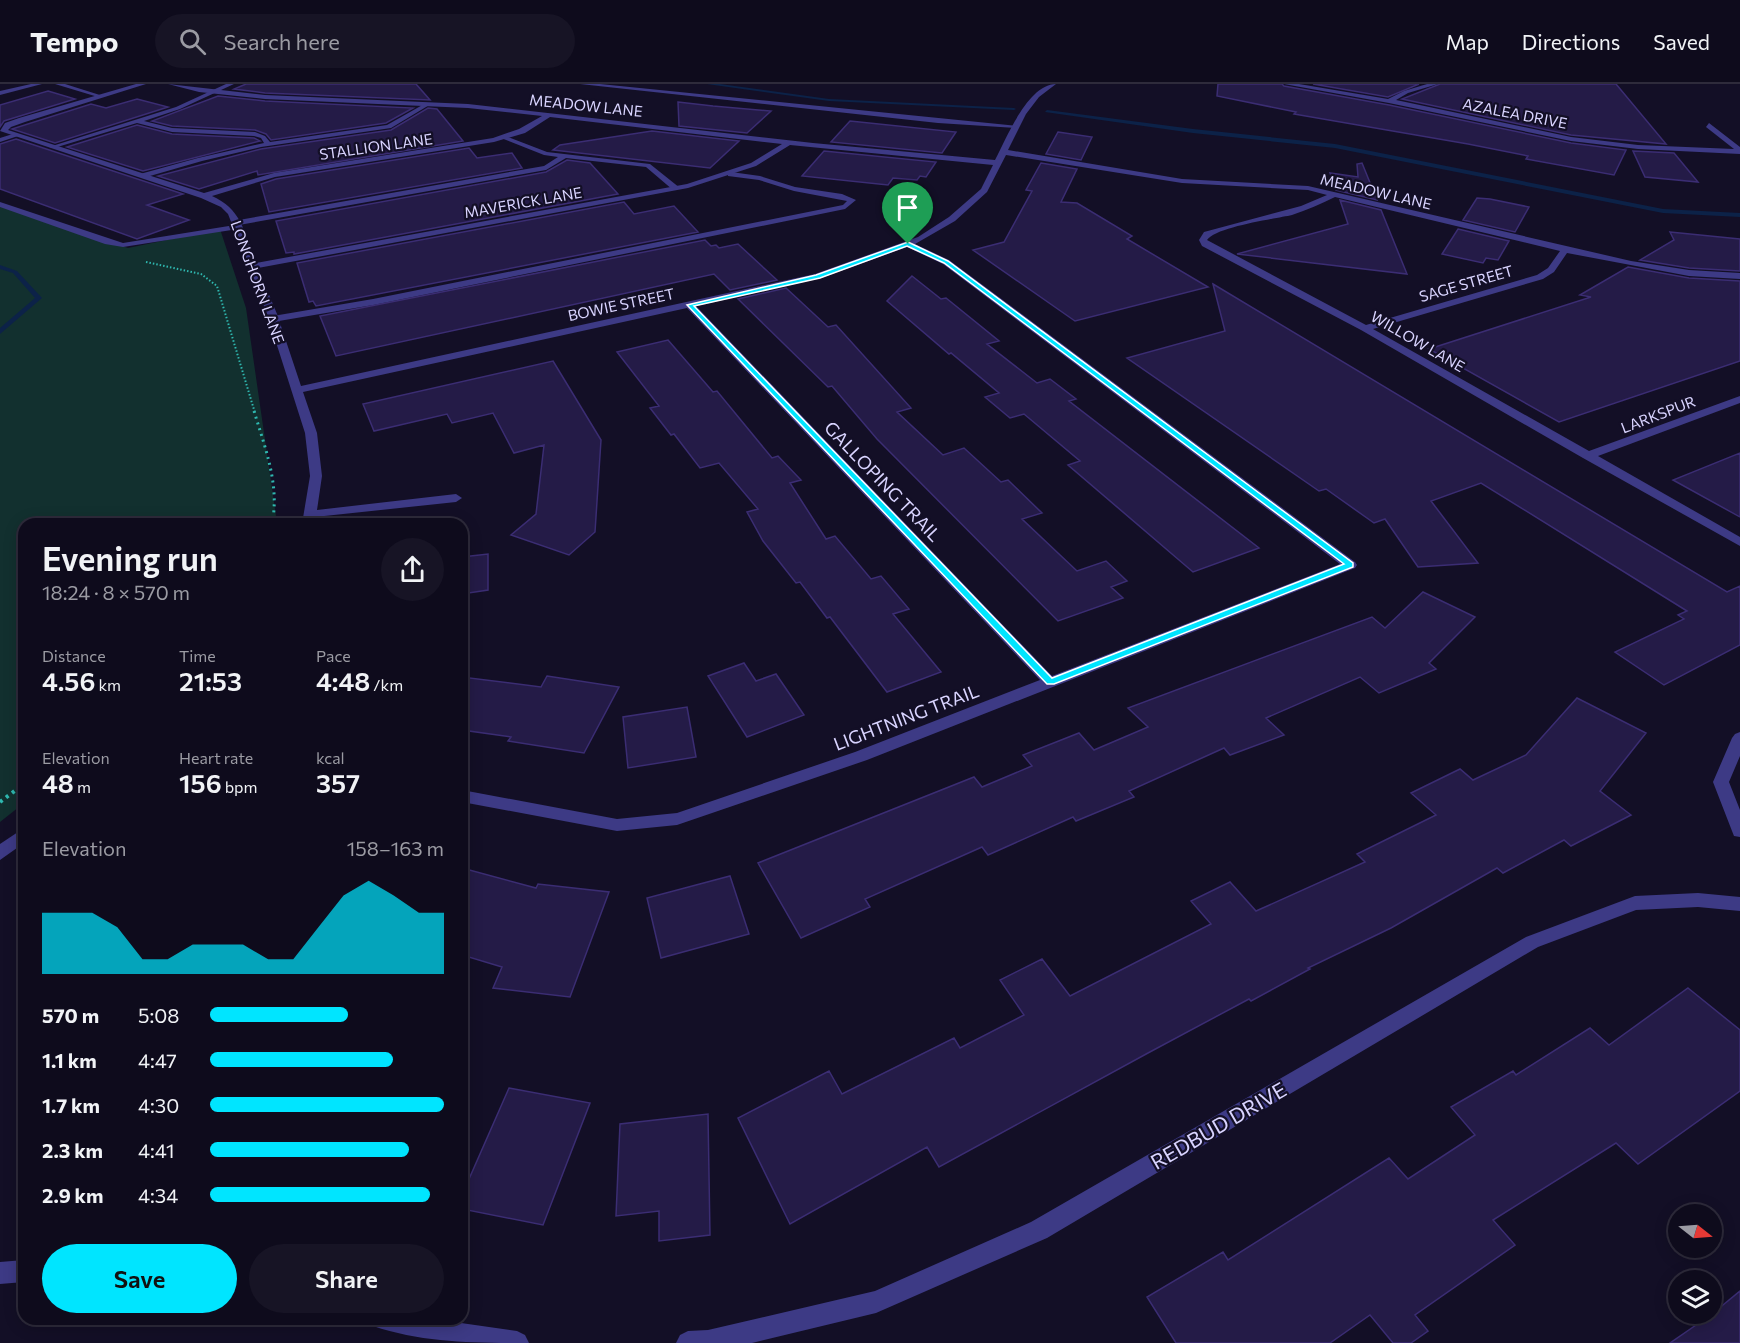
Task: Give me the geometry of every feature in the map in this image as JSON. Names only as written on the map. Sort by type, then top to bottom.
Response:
[{"type":"street","points":[[4,125],[143,84]]},
{"type":"street","name":"MEADOW LANE","points":[[171,84],[265,98],[428,104],[549,115],[998,163]]},
{"type":"street","name":"BOWIE STREET","points":[[297,390],[818,276],[921,239],[952,219],[984,190],[1023,113],[1037,96],[1053,84]]},
{"type":"street","name":"AZALEA DRIVE","points":[[1287,84],[1389,101],[1605,144],[1740,152]]},
{"type":"street","points":[[1389,101],[1406,92],[1435,84]]},
{"type":"street","name":"STALLION LANE","points":[[204,196],[274,175],[445,150],[503,137],[522,130],[549,115]]},
{"type":"street","name":"LONGHORN LANE","points":[[4,125],[4,131],[204,196],[224,205],[232,213],[273,319],[311,433],[316,454],[316,476],[310,518]]},
{"type":"street","points":[[1709,125],[1740,152]]},
{"type":"street","name":"MAVERICK LANE","points":[[253,266],[676,188],[731,174],[772,156],[789,142]]},
{"type":"street","name":"MEADOW LANE","points":[[1003,152],[1182,182],[1285,186],[1335,194],[1565,250],[1689,273],[1740,276]]},
{"type":"street","name":"WILLOW LANE","points":[[1335,194],[1316,205],[1296,212],[1220,229],[1207,234],[1203,240],[1205,244],[1365,328],[1740,542]]},
{"type":"street","name":"LIGHTNING TRAIL","points":[[468,797],[617,825],[677,819],[861,756],[1350,565],[946,262],[908,244]]},
{"type":"street","name":"SAGE STREET","points":[[1365,328],[1540,277],[1551,270],[1565,250]]},
{"type":"street","name":"GALLOPING TRAIL","points":[[690,305],[1050,682]]},
{"type":"street","name":"LARKSPUR","points":[[1587,456],[1740,399]]},
{"type":"street","points":[[317,518],[456,498]]},
{"type":"street","points":[[1740,738],[1721,782],[1740,831]]},
{"type":"street","points":[[0,854],[18,839]]},
{"type":"street","name":"REDBUD DRIVE","points":[[688,1343],[708,1342],[876,1302],[1039,1230],[1532,942],[1635,903],[1698,900],[1740,904]]},
{"type":"street","points":[[0,1273],[18,1272]]},
{"type":"street","points":[[405,1325],[418,1329],[517,1343]]},
{"type":"lane","points":[[0,93],[39,84]]},
{"type":"lane","points":[[58,84],[100,96]]},
{"type":"lane","points":[[52,147],[178,108],[231,84]]},
{"type":"lane","points":[[583,84],[938,121],[1016,126]]},
{"type":"lane","points":[[143,176],[222,153],[268,144],[389,127],[428,104]]},
{"type":"lane","points":[[138,120],[172,130],[255,134],[263,137],[268,144]]},
{"type":"lane","points":[[0,140],[16,135]]},
{"type":"lane","points":[[503,137],[546,154],[648,165],[676,188]]},
{"type":"lane","points":[[0,204],[108,242],[123,245],[546,168],[565,156]]},
{"type":"lane","points":[[273,319],[385,299],[844,207],[852,200],[842,196],[794,189],[760,178],[731,174]]},
{"type":"path","points":[[136,260],[201,274],[217,286],[273,474],[275,508],[273,518]]},
{"type":"path","points":[[0,802],[18,788]]},
{"type":"green space","points":[[0,205],[128,248],[220,229],[246,308],[276,518],[18,518],[18,808],[0,822]]},
{"type":"building","points":[[246,84],[416,84],[430,100],[265,93],[234,89]]},
{"type":"building","points":[[1218,84],[1282,84],[1571,143],[1626,150],[1614,175],[1526,159],[1528,156],[1468,144],[1294,114],[1296,112],[1217,96]]},
{"type":"building","points":[[1313,84],[1419,84],[1388,97]]},
{"type":"building","points":[[1440,84],[1616,84],[1666,144],[1571,135],[1402,99]]},
{"type":"building","points":[[48,91],[75,99],[4,121],[0,127],[0,105]]},
{"type":"building","points":[[218,96],[265,101],[413,108],[386,123],[271,140],[266,134],[255,130],[172,126],[152,121]]},
{"type":"building","points":[[137,99],[168,107],[55,143],[12,129],[91,104],[106,108]]},
{"type":"building","points":[[678,102],[771,111],[747,133],[679,126]]},
{"type":"building","points":[[428,108],[437,109],[463,141],[258,175],[257,171],[199,189],[158,176],[261,149],[391,130]]},
{"type":"building","points":[[850,121],[956,132],[942,153],[831,142]]},
{"type":"building","points":[[137,125],[172,134],[254,138],[260,141],[143,171],[67,147]]},
{"type":"building","points":[[652,131],[739,141],[710,168],[553,150],[560,145]]},
{"type":"building","points":[[1058,132],[1092,137],[1081,160],[1046,154]]},
{"type":"building","points":[[16,139],[183,194],[147,205],[189,220],[137,239],[0,189],[0,144]]},
{"type":"building","points":[[469,148],[477,158],[512,153],[522,168],[269,212],[261,184],[276,179]]},
{"type":"building","points":[[824,151],[936,162],[926,177],[920,176],[917,180],[893,178],[888,185],[802,176]]},
{"type":"building","points":[[1633,151],[1674,153],[1698,182],[1645,177]]},
{"type":"building","points":[[567,160],[590,163],[618,194],[294,254],[294,252],[286,253],[276,221],[546,172]]},
{"type":"building","points":[[1041,163],[1077,169],[1061,202],[1077,203],[1132,236],[1127,239],[1208,287],[1075,321],[973,250],[1004,242],[1032,191],[1026,190]]},
{"type":"building","points":[[1362,163],[1377,200],[1336,190],[1330,173],[1358,177],[1357,164]]},
{"type":"building","points":[[1477,198],[1529,207],[1515,232],[1463,220]]},
{"type":"building","points":[[1340,200],[1381,210],[1407,274],[1237,254],[1348,224]]},
{"type":"building","points":[[624,202],[634,214],[674,206],[698,232],[316,306],[313,301],[309,302],[297,263]]},
{"type":"building","points":[[1458,229],[1509,241],[1498,260],[1486,258],[1483,263],[1442,254]]},
{"type":"building","points":[[1670,232],[1740,239],[1740,271],[1689,268],[1640,260],[1674,240]]},
{"type":"building","points":[[705,240],[711,246],[716,245],[719,248],[738,244],[777,280],[730,290],[714,274],[336,356],[320,316]]},
{"type":"building","points":[[1628,267],[1689,278],[1740,281],[1740,361],[1559,422],[1429,349],[1591,297],[1580,295]]},
{"type":"building","points":[[912,276],[941,299],[946,298],[999,341],[987,344],[1037,383],[1050,379],[1076,399],[1069,401],[1259,548],[1193,572],[1068,465],[1080,461],[1024,414],[1010,418],[985,397],[999,393],[887,301]]},
{"type":"building","points":[[1213,284],[1727,592],[1740,586],[1740,645],[1664,685],[1615,652],[1684,619],[1678,615],[1687,611],[1481,483],[1431,501],[1478,563],[1418,567],[1385,519],[1374,523],[1326,489],[1319,491],[1127,358],[1225,331]]},
{"type":"building","points":[[786,288],[828,327],[836,325],[911,408],[897,412],[943,455],[964,448],[1001,482],[1008,480],[1042,513],[1022,519],[1077,571],[1106,561],[1127,581],[1111,587],[1123,598],[1058,621],[877,439],[832,386],[828,387],[738,299]]},
{"type":"building","points":[[668,340],[713,392],[717,391],[772,458],[778,456],[801,480],[790,483],[826,539],[835,536],[871,579],[881,576],[909,609],[893,614],[941,672],[887,692],[830,617],[827,618],[800,582],[796,583],[763,541],[747,512],[758,509],[719,463],[700,468],[674,434],[671,435],[650,408],[659,406],[617,352]]},
{"type":"building","points":[[553,361],[601,440],[595,532],[569,555],[511,535],[536,514],[544,445],[514,453],[493,413],[452,423],[447,414],[374,431],[363,404]]},
{"type":"building","points":[[1740,453],[1740,517],[1673,480]]},
{"type":"building","points":[[488,554],[488,590],[468,593],[468,556]]},
{"type":"building","points":[[1423,592],[1475,617],[1429,663],[1436,669],[1379,693],[1360,677],[1266,718],[1284,735],[1230,755],[1224,748],[1129,791],[1134,797],[1076,821],[1073,817],[988,855],[982,847],[865,899],[870,907],[801,938],[758,863],[974,777],[982,787],[1032,766],[1023,755],[1079,733],[1094,750],[1148,727],[1128,708],[1372,617],[1385,628]]},
{"type":"building","points":[[744,663],[756,681],[776,674],[804,715],[747,737],[708,676]]},
{"type":"building","points":[[547,676],[619,687],[584,753],[508,741],[511,737],[468,731],[468,678],[541,687]]},
{"type":"building","points":[[1577,698],[1646,733],[1600,791],[1631,815],[1571,846],[1564,840],[1503,873],[1497,868],[1391,928],[1308,968],[1310,969],[1251,1001],[1249,999],[939,1167],[927,1147],[790,1224],[738,1118],[829,1071],[842,1094],[954,1038],[960,1048],[1024,1015],[1000,980],[1042,959],[1070,996],[1211,924],[1191,901],[1230,882],[1256,911],[1365,862],[1357,854],[1436,815],[1411,793],[1460,769],[1473,780],[1526,755]]},
{"type":"building","points":[[687,707],[696,757],[628,768],[623,717]]},
{"type":"building","points":[[468,870],[536,888],[538,884],[609,892],[570,997],[493,988],[502,967],[468,957]]},
{"type":"building","points":[[730,876],[749,934],[661,958],[647,898]]},
{"type":"building","points":[[1688,988],[1740,1030],[1740,1091],[1638,1164],[1616,1143],[1493,1220],[1515,1245],[1415,1315],[1428,1331],[1411,1343],[1393,1343],[1370,1315],[1330,1343],[1176,1343],[1147,1297],[1223,1252],[1228,1260],[1389,1158],[1408,1179],[1475,1135],[1451,1107],[1513,1071],[1516,1075],[1590,1028],[1609,1045]]},
{"type":"building","points":[[509,1088],[590,1103],[543,1225],[468,1210],[468,1181]]},
{"type":"building","points":[[708,1114],[710,1235],[659,1241],[659,1211],[616,1216],[620,1124]]},
{"type":"building","points":[[1740,1291],[1740,1343],[1670,1343],[1698,1324],[1722,1324],[1722,1306]]},
{"type":"waterway","points":[[709,84],[829,100],[1014,109]]},
{"type":"waterway","points":[[1047,111],[1193,131],[1335,146],[1663,211],[1740,215]]},
{"type":"waterway","points":[[0,267],[15,272],[39,298],[0,332]]},
{"type":"route","points":[[908,244],[946,262],[1350,565],[1050,682],[690,305],[818,276],[908,244]]}]
